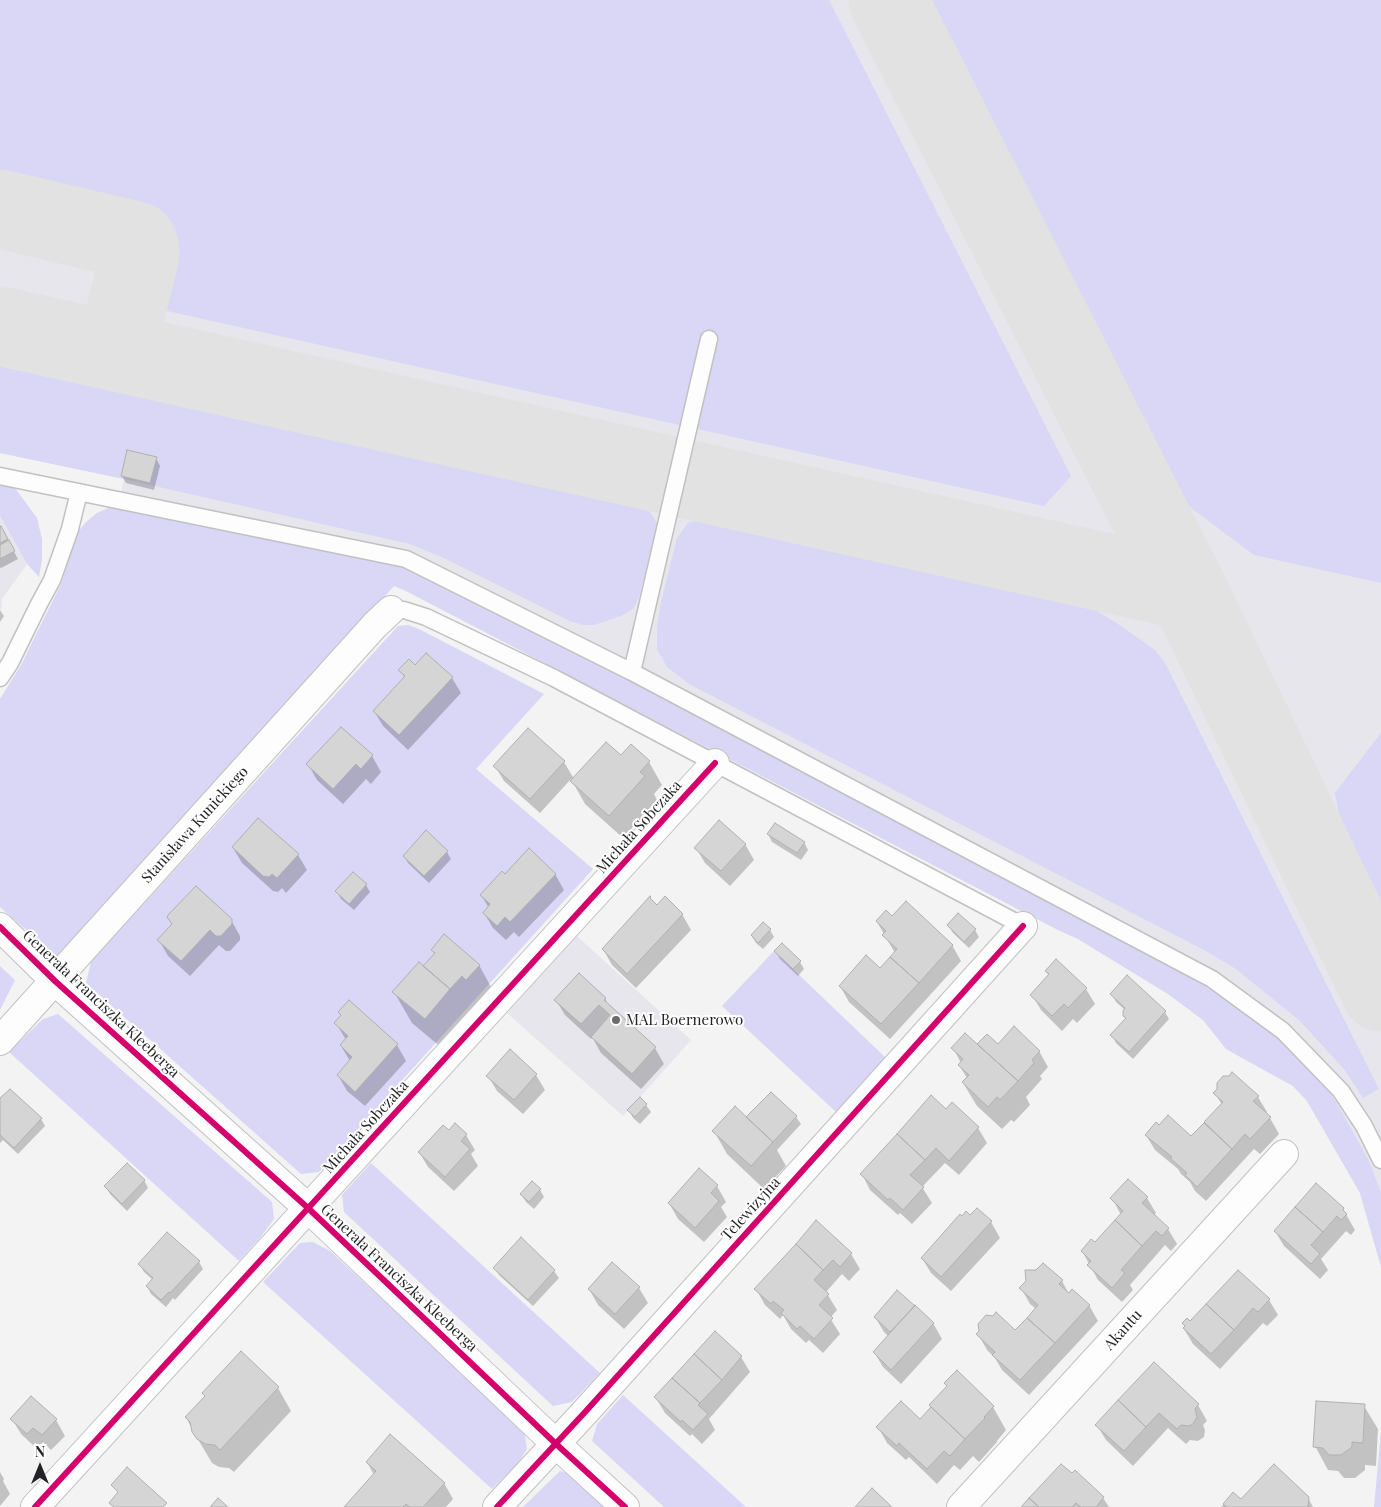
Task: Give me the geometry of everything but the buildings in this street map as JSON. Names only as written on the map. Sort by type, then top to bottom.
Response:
[{"type":"street","name":"Stanisława Kunickiego","points":[[0,1042],[375,625],[391,610]]},
{"type":"street","name":"Michała Sobczaka","points":[[35,1507],[715,763]]},
{"type":"street","name":"Telewizyjna","points":[[497,1507],[1023,926]]},
{"type":"street","name":"Generała Franciszka Kleeberga","points":[[0,927],[55,981],[308,1208],[625,1507]]},
{"type":"street","name":"Akantu","points":[[961,1507],[1284,1154]]},
{"type":"lane","points":[[632,672],[709,339]]},
{"type":"lane","points":[[0,476],[406,560],[632,672],[1212,979],[1284,1031],[1341,1091],[1364,1126],[1377,1141],[1381,1160]]},
{"type":"lane","points":[[0,678],[10,663],[52,580],[70,529],[78,492]]},
{"type":"lane","points":[[391,610],[404,610],[426,617],[554,678],[1023,926]]},
{"type":"shaded area","points":[[0,0],[1381,0],[1381,1267],[1360,1193],[1307,1101],[1293,1086],[1226,1049],[1203,1020],[1168,994],[1078,939],[404,590],[394,586],[111,528],[124,479],[0,453]]},
{"type":"shaded area","points":[[0,0],[829,0],[1071,476],[1044,506],[163,310],[153,291],[165,234],[0,192]]},
{"type":"shaded area","points":[[928,0],[1381,0],[1381,583],[1254,555],[1178,498]]},
{"type":"shaded area","points":[[0,365],[648,509],[657,523],[639,597],[633,609],[621,616],[594,625],[583,625],[570,621],[446,559],[410,544],[0,453]]},
{"type":"shaded area","points":[[0,483],[15,488],[37,518],[42,539],[42,560],[39,577],[27,564],[0,516]]},
{"type":"shaded area","points":[[117,504],[395,562],[435,577],[1210,984],[1259,1019],[1306,1063],[1335,1100],[1369,1161],[1381,1193],[1381,1267],[1360,1193],[1307,1101],[1293,1086],[1226,1049],[1203,1020],[1168,994],[1078,939],[394,586],[57,957],[0,907],[0,699],[21,665],[61,584],[77,533],[97,513]]},
{"type":"shaded area","points":[[0,516],[27,564],[2,599],[0,610]]},
{"type":"shaded area","points":[[703,519],[1090,607],[1155,650],[1166,665],[1379,1089],[1363,1098],[1344,1069],[1300,1021],[1236,969],[1206,951],[691,685],[667,667],[657,649],[660,607],[677,538],[688,523]]},
{"type":"shaded area","points":[[408,625],[544,694],[476,769],[593,869],[319,1172],[301,1174],[86,983],[91,962],[398,626]]},
{"type":"shaded area","points":[[1381,733],[1381,904],[1341,826],[1335,793]]},
{"type":"shaded area","points":[[577,936],[691,1040],[623,1116],[507,1013]]},
{"type":"shaded area","points":[[774,951],[886,1058],[836,1112],[722,1006]]},
{"type":"shaded area","points":[[0,966],[15,980],[0,1010]]},
{"type":"shaded area","points":[[58,1014],[272,1202],[274,1219],[239,1261],[9,1052],[43,1019]]},
{"type":"shaded area","points":[[371,1163],[600,1373],[572,1402],[553,1406],[344,1212],[342,1195]]},
{"type":"shaded area","points":[[313,1242],[330,1251],[524,1430],[527,1449],[518,1463],[492,1489],[263,1282],[300,1243]]},
{"type":"shaded area","points":[[623,1395],[746,1507],[664,1507],[592,1441],[597,1424]]},
{"type":"shaded area","points":[[1381,1431],[1381,1507],[1374,1507]]},
{"type":"shaded area","points":[[560,1471],[574,1475],[609,1507],[523,1507]]},
{"type":"taxiway","points":[[888,0],[1188,591],[1381,992]]},
{"type":"taxiway","points":[[0,209],[136,241],[139,245],[140,254],[116,352]]},
{"type":"taxiway","points":[[0,326],[1188,591]]},
{"type":"cycle path","points":[[35,1507],[715,763]]},
{"type":"cycle path","points":[[497,1507],[586,1411],[1023,926]]},
{"type":"cycle path","points":[[0,927],[55,981],[308,1208],[625,1507]]},
{"type":"place","name":"MAL Boernerowo","points":[[616,1020]]}]
